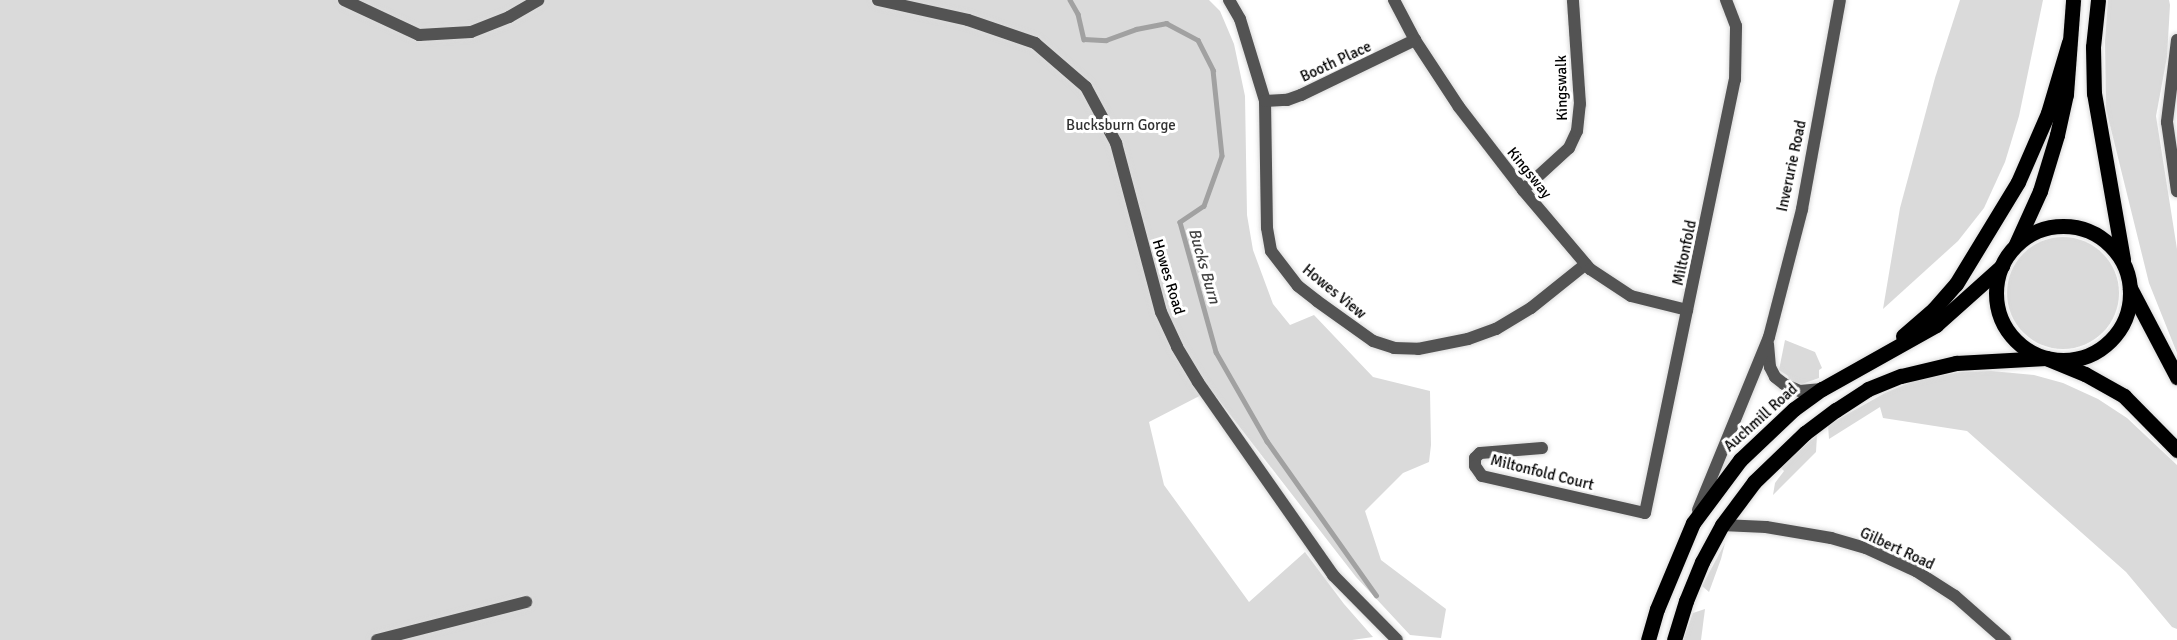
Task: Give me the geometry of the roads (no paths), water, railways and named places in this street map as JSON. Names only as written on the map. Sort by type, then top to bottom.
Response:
[{"type":"main road","points":[[2073,0],[2066,94],[2057,135],[2040,191],[2015,247],[2002,266],[1998,277],[1997,300],[2003,322],[2025,348],[2085,374],[2124,396],[2177,450]]},
{"type":"main road","points":[[2097,0],[2093,47],[2094,93],[2098,130],[2124,265],[2130,288],[2177,377]]},
{"type":"main road","points":[[1854,371],[1918,324],[1956,284],[1968,267],[2031,157],[2048,113],[2069,42]]},
{"type":"main road","points":[[2015,247],[2042,230],[2074,227],[2103,240],[2124,265]]},
{"type":"main road","name":"Auchmill Road","points":[[1648,640],[1656,609],[1693,523],[1747,452],[1794,409],[1822,389],[1935,325],[2002,266]]},
{"type":"main road","points":[[1674,640],[1693,582],[1722,525],[1754,482],[1786,450],[1828,416],[1868,389],[1918,370],[1956,363],[2082,358],[2099,350],[2113,338],[2123,323],[2129,306],[2130,288]]},
{"type":"street","points":[[344,0],[419,35],[471,32],[509,17],[539,0]]},
{"type":"street","name":"Howes Road","points":[[878,0],[968,20],[1035,43],[1086,87],[1116,143],[1161,312],[1177,347],[1198,382],[1333,575],[1397,640]]},
{"type":"street","name":"Howes View","points":[[1228,0],[1240,19],[1265,101],[1267,228],[1271,251],[1298,286],[1373,341],[1395,348],[1418,349],[1482,335],[1531,308],[1586,264]]},
{"type":"street","name":"Kingsway","points":[[1394,0],[1415,40],[1459,107],[1523,190],[1586,264],[1607,282],[1632,296],[1688,310]]},
{"type":"street","name":"Kingswalk","points":[[1523,190],[1569,148],[1577,131],[1580,104],[1573,0]]},
{"type":"street","name":"Miltonfold","points":[[1645,513],[1735,80],[1736,26],[1726,0]]},
{"type":"street","name":"Inverurie Road","points":[[1693,523],[1768,337],[1802,209],[1840,0]]},
{"type":"street","name":"Booth Place","points":[[1265,101],[1287,100],[1301,95],[1415,40]]},
{"type":"street","points":[[2177,40],[2167,122],[2177,191]]},
{"type":"street","name":"Inverurie Road","points":[[1768,337],[1768,355],[1776,377],[1784,384],[1800,391],[1822,389]]},
{"type":"street","name":"Miltonfold Court","points":[[1542,448],[1480,453],[1475,458],[1475,466],[1482,476],[1645,513]]},
{"type":"street","name":"Gilbert Road","points":[[1722,525],[1784,530],[1831,538],[1866,548],[1916,570],[1955,596],[2005,640]]},
{"type":"street","points":[[377,640],[526,602]]},
{"type":"waterway","name":"Bucks Burn","points":[[1070,0],[1078,14],[1084,39],[1106,40],[1136,29],[1166,23],[1198,40],[1213,70],[1222,156],[1204,206],[1180,222],[1216,352],[1267,441],[1376,595]]},
{"type":"park label","name":"Bucksburn Gorge","points":[[1121,126]]}]
